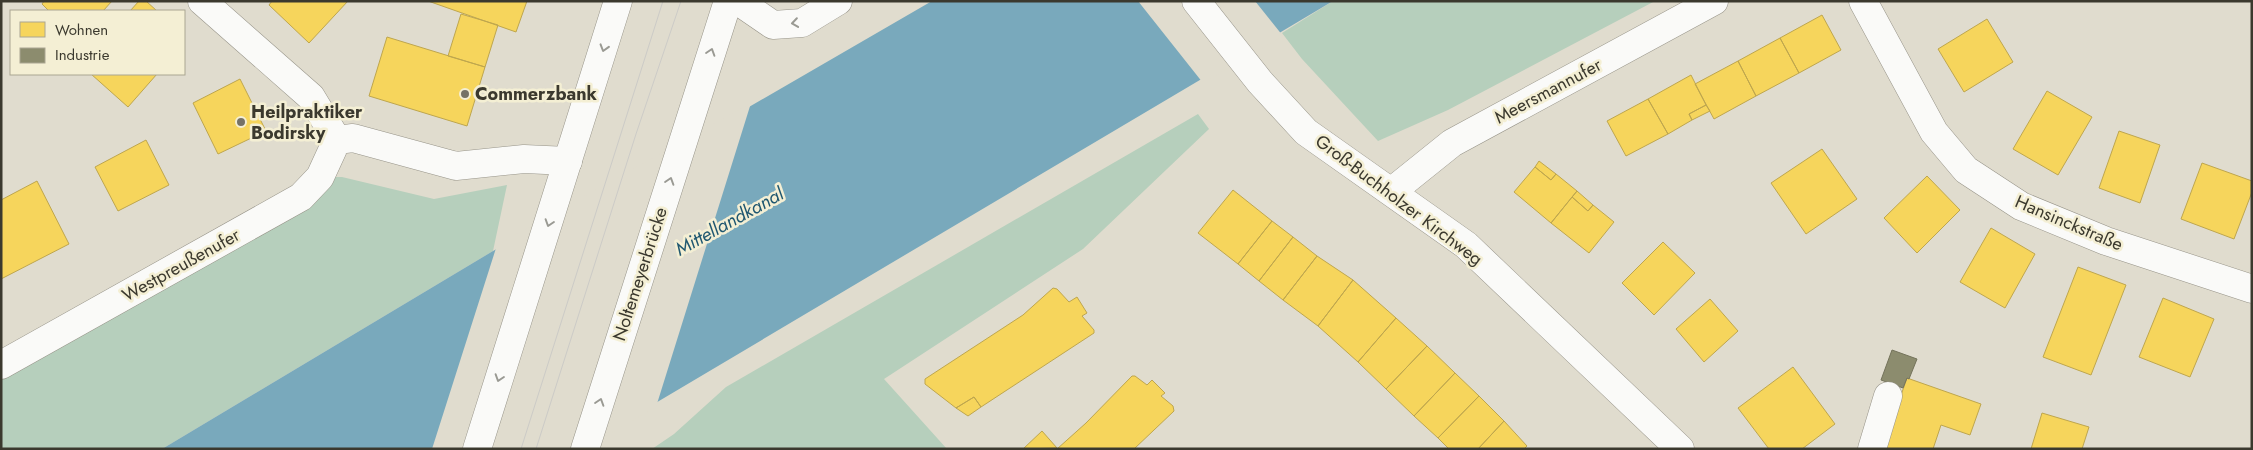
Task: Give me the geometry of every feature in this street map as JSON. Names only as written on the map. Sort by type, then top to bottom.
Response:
[{"type":"street","points":[[202,1],[311,97],[337,140],[353,138],[456,166],[524,160],[566,169]]},
{"type":"street","points":[[477,449],[618,1]]},
{"type":"street","name":"Noltemeyerbrücke","points":[[585,449],[728,1]]},
{"type":"street","points":[[738,1],[773,25],[802,23],[838,1]]},
{"type":"street","name":"Groß-Buchholzer Kirchweg","points":[[1196,1],[1260,82],[1306,132],[1466,245],[1680,449]]},
{"type":"street","name":"Meersmannufer","points":[[1391,192],[1452,143],[1714,1]]},
{"type":"street","name":"Hansinckstraße","points":[[1863,1],[1934,132],[1966,170],[2021,206],[2106,241],[2252,289]]},
{"type":"street","name":"Westpreußenufer","points":[[1,365],[301,197],[320,177],[337,140]]},
{"type":"street","points":[[1872,449],[1888,396]]},
{"type":"green space","points":[[1333,1],[1655,1],[1448,110],[1378,141],[1302,59],[1282,33]]},
{"type":"green space","points":[[1198,114],[1209,129],[1083,249],[884,379],[947,449],[652,449],[674,434],[726,387]]},
{"type":"green space","points":[[320,177],[342,177],[434,199],[507,185],[493,251],[162,449],[1,449],[1,365]]},
{"type":"water","name":"Mittellandkanal","points":[[932,1],[1333,1],[578,449],[162,449],[493,251],[711,129]]},
{"type":"pier","points":[[1138,1],[1255,1],[1283,36],[1203,83]]},
{"type":"pier","points":[[751,103],[656,407],[583,449],[432,449],[497,245]]},
{"type":"building: Wohnen","points":[[44,1],[112,1],[104,10],[48,10],[42,4]]},
{"type":"building: Wohnen","points":[[139,1],[146,1],[156,10],[131,10]]},
{"type":"building: Wohnen","points":[[272,1],[348,1],[309,43],[269,5]]},
{"type":"building: Wohnen","points":[[428,1],[527,1],[516,32]]},
{"type":"building: Wohnen","points":[[461,14],[498,25],[485,67],[448,56]]},
{"type":"building: Wohnen","points":[[1822,15],[1841,50],[1799,73],[1780,38]]},
{"type":"building: Wohnen","points":[[1987,19],[2013,62],[1964,92],[1938,49]]},
{"type":"building: Wohnen","points":[[387,37],[485,67],[467,126],[369,96]]},
{"type":"building: Wohnen","points":[[1780,38],[1799,73],[1756,96],[1738,61]]},
{"type":"building: Wohnen","points":[[1738,61],[1756,96],[1714,119],[1695,84]]},
{"type":"building: Wohnen","points":[[92,75],[156,75],[128,107]]},
{"type":"building: Wohnen","points":[[1691,75],[1706,105],[1689,114],[1692,120],[1668,134],[1648,99]]},
{"type":"building: Wohnen","points":[[240,79],[266,131],[218,154],[193,103]]},
{"type":"building: Wohnen","points":[[2047,91],[2092,117],[2058,175],[2013,149]]},
{"type":"building: Wohnen","points":[[1648,99],[1668,134],[1626,156],[1607,121]]},
{"type":"building: Wohnen","points":[[1706,105],[1710,111],[1692,120],[1689,114]]},
{"type":"building: Wohnen","points":[[2119,131],[2160,145],[2140,203],[2099,188]]},
{"type":"building: Wohnen","points":[[146,140],[169,185],[118,211],[95,167]]},
{"type":"building: Wohnen","points":[[1822,149],[1857,199],[1806,234],[1771,183]]},
{"type":"building: Wohnen","points":[[1539,161],[1556,174],[1551,180],[1535,167]]},
{"type":"building: Wohnen","points":[[2202,163],[2252,181],[2252,192],[2234,239],[2181,219]]},
{"type":"building: Wohnen","points":[[1535,167],[1551,180],[1556,174],[1577,191],[1551,223],[1514,192]]},
{"type":"building: Wohnen","points":[[1927,176],[1960,210],[1917,253],[1884,218]]},
{"type":"building: Wohnen","points":[[37,181],[69,244],[1,279],[1,200]]},
{"type":"building: Wohnen","points":[[1233,190],[1272,221],[1238,264],[1198,233]]},
{"type":"building: Wohnen","points":[[1577,191],[1593,205],[1588,211],[1572,197]]},
{"type":"building: Wohnen","points":[[1572,197],[1588,211],[1593,205],[1614,222],[1589,253],[1551,223]]},
{"type":"building: Wohnen","points":[[1272,221],[1293,237],[1259,281],[1238,264]]},
{"type":"building: Wohnen","points":[[1991,228],[2035,254],[2005,308],[1960,282]]},
{"type":"building: Wohnen","points":[[1293,237],[1317,256],[1283,300],[1259,281]]},
{"type":"building: Wohnen","points":[[1663,242],[1695,273],[1654,315],[1622,283]]},
{"type":"building: Wohnen","points":[[1317,256],[1353,280],[1318,326],[1283,300]]},
{"type":"building: Wohnen","points":[[2078,267],[2126,285],[2091,375],[2043,357]]},
{"type":"building: Wohnen","points":[[1353,280],[1396,318],[1358,362],[1318,326]]},
{"type":"building: Wohnen","points":[[1053,288],[1057,289],[1069,302],[1077,297],[1087,313],[1082,316],[1094,330],[1094,333],[981,407],[974,397],[956,408],[925,384],[925,379],[1023,315]]},
{"type":"building: Wohnen","points":[[2163,298],[2214,319],[2190,377],[2139,357]]},
{"type":"building: Wohnen","points":[[1710,299],[1738,331],[1704,362],[1676,329]]},
{"type":"building: Wohnen","points":[[1396,318],[1427,346],[1386,389],[1358,362]]},
{"type":"building: Wohnen","points":[[1427,346],[1455,373],[1414,416],[1386,389]]},
{"type":"building: Wohnen","points":[[1793,367],[1835,424],[1802,449],[1769,449],[1738,408]]},
{"type":"building: Wohnen","points":[[1455,373],[1479,396],[1438,438],[1414,416]]},
{"type":"building: Wohnen","points":[[1132,376],[1135,376],[1147,385],[1152,380],[1165,393],[1161,396],[1173,406],[1174,411],[1134,449],[1057,449],[1086,423]]},
{"type":"building: Wohnen","points":[[1907,378],[1981,404],[1970,435],[1941,425],[1933,449],[1889,449],[1883,447]]},
{"type":"building: Wohnen","points":[[1479,396],[1504,421],[1478,449],[1449,449],[1438,438]]},
{"type":"building: Wohnen","points":[[974,397],[981,407],[968,416],[956,408]]},
{"type":"building: Wohnen","points":[[2042,413],[2089,427],[2082,449],[2031,449]]},
{"type":"building: Wohnen","points":[[1504,421],[1527,446],[1524,449],[1478,449]]},
{"type":"building: Wohnen","points":[[1042,431],[1057,448],[1023,449]]},
{"type":"building: Industrie","points":[[1892,350],[1917,359],[1903,388],[1881,380]]},
{"type":"tram line","points":[[521,449],[663,1]]},
{"type":"tram line","points":[[536,449],[636,134],[681,1]]},
{"type":"place","name":"Commerzbank","points":[[465,94]]},
{"type":"place","name":"Heilpraktiker Bodirsky","points":[[241,122]]}]
